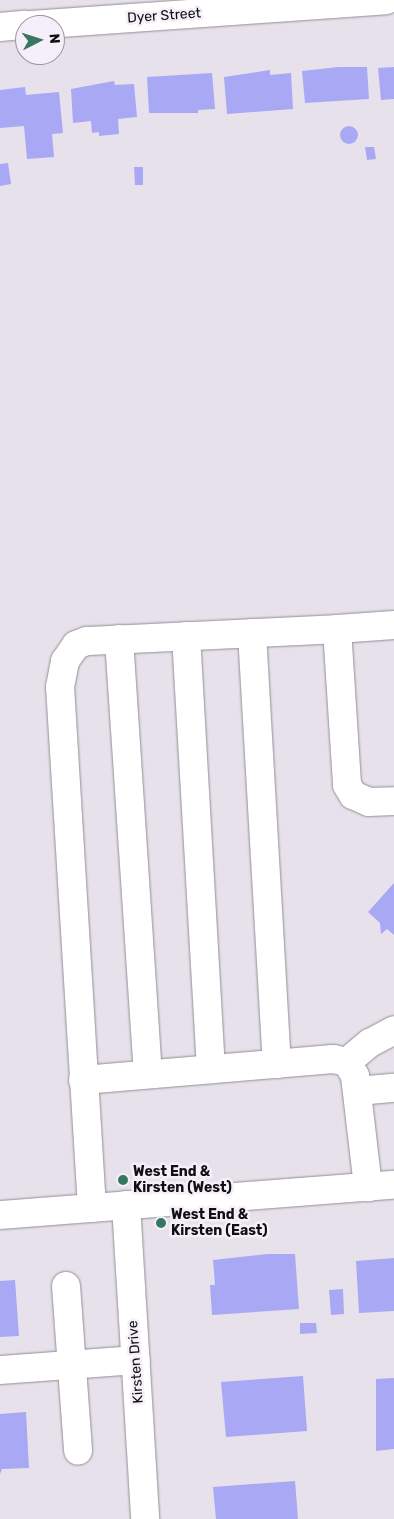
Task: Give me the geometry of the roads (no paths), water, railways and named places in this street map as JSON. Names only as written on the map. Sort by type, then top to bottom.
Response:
[{"type":"street","name":"Dyer Street","points":[[65,23],[386,0]]},
{"type":"street","points":[[0,27],[15,26]]},
{"type":"street","points":[[92,1208],[60,687],[65,661],[76,645],[119,640],[394,625]]},
{"type":"street","points":[[337,629],[347,785],[353,796],[369,802],[394,802]]},
{"type":"street","points":[[252,633],[277,1064]]},
{"type":"street","points":[[186,636],[211,1069]]},
{"type":"street","points":[[119,640],[148,1074]]},
{"type":"street","points":[[347,1062],[370,1043],[394,1030]]},
{"type":"street","points":[[0,1215],[381,1186],[357,1091],[355,1076],[347,1062],[333,1059],[83,1080]]},
{"type":"street","points":[[357,1091],[394,1088]]},
{"type":"street","name":"Kirsten Drive","points":[[126,1206],[146,1519]]},
{"type":"street","points":[[66,1286],[78,1451]]},
{"type":"street","points":[[0,1370],[136,1360]]},
{"type":"place","name":"West End & Kirsten (West)","points":[[123,1180]]},
{"type":"place","name":"West End & Kirsten (East)","points":[[161,1223]]}]
